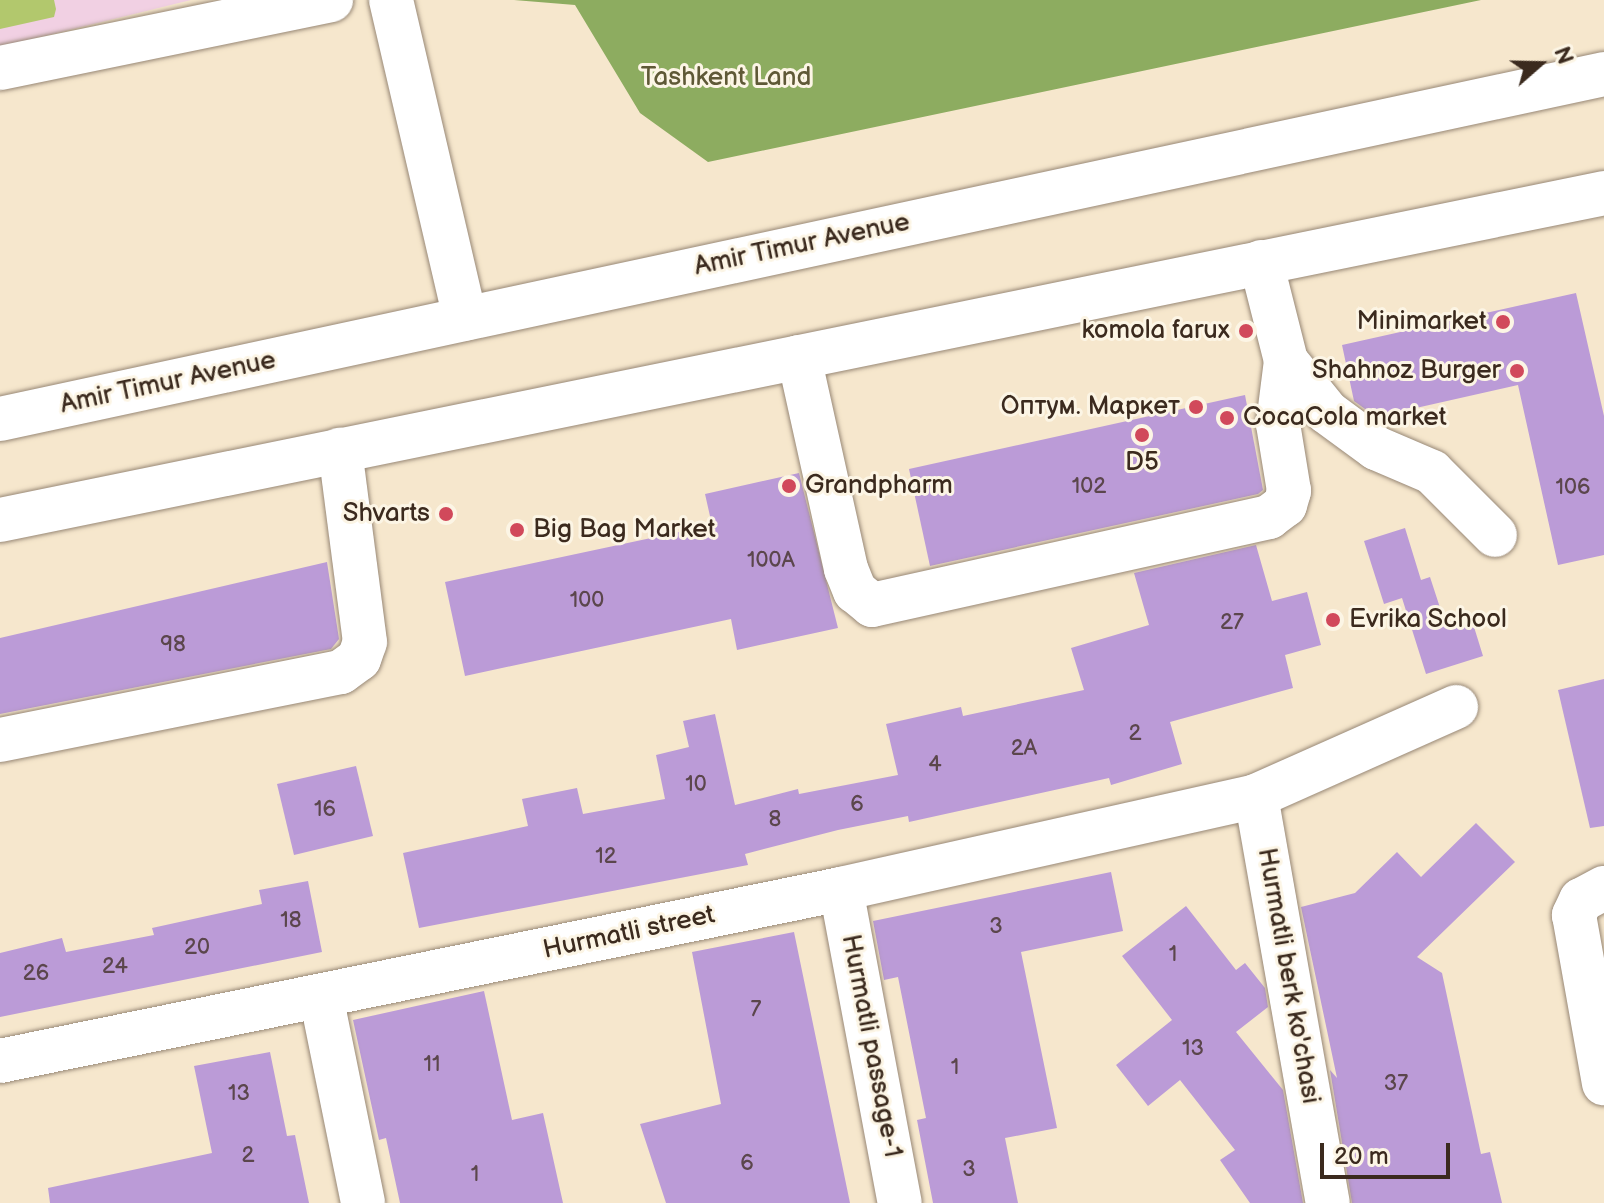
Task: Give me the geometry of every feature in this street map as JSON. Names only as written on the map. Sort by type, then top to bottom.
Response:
[{"type":"main road","points":[[0,68],[331,0]]},
{"type":"main road","points":[[391,0],[465,319]]},
{"type":"main road","name":"Amir Timur Avenue","points":[[0,419],[1604,74]]},
{"type":"main road","points":[[0,520],[1604,193]]},
{"type":"main road","points":[[799,357],[846,569],[855,591],[872,605],[1269,517],[1285,505],[1289,491],[1278,424],[1286,361],[1261,262]]},
{"type":"main road","points":[[1286,361],[1327,412],[1376,448],[1432,472],[1495,535]]},
{"type":"main road","points":[[0,740],[341,672],[359,659],[365,642],[340,450]]},
{"type":"main road","name":"Hurmatli street","points":[[0,1061],[841,889],[1256,796],[1456,707]]},
{"type":"main road","name":"Hurmatli berk ko'chasi","points":[[1256,796],[1328,1203]]},
{"type":"main road","points":[[1604,888],[1581,900],[1574,925],[1604,1083]]},
{"type":"main road","name":"Hurmatli passage-1","points":[[841,889],[900,1203]]},
{"type":"main road","points":[[321,996],[363,1203]]},
{"type":"shaded area","points":[[0,0],[191,0],[0,47]]},
{"type":"green space","points":[[0,0],[54,0],[56,9],[54,17],[0,29]]},
{"type":"green space","name":"Tashkent Land","points":[[514,0],[1481,0],[708,162],[640,113],[575,5]]},
{"type":"building","points":[[1576,293],[1604,416],[1604,555],[1558,565],[1518,385],[1376,417],[1354,401],[1342,345]]},
{"type":"building","points":[[1245,395],[1263,490],[1258,494],[930,566],[909,469]]},
{"type":"building","points":[[799,473],[838,628],[737,650],[731,619],[465,676],[445,582],[712,525],[705,494]]},
{"type":"building","points":[[1405,528],[1421,580],[1430,577],[1445,623],[1470,614],[1483,656],[1426,674],[1402,598],[1384,604],[1364,541]]},
{"type":"building","points":[[1256,545],[1272,601],[1307,592],[1321,645],[1285,655],[1293,688],[1170,722],[1182,764],[1111,785],[1109,778],[909,822],[908,816],[838,830],[745,854],[748,865],[419,928],[403,853],[528,826],[522,799],[577,788],[583,814],[665,799],[656,755],[689,747],[683,721],[715,714],[735,805],[798,789],[799,794],[898,775],[886,724],[961,707],[963,716],[1084,690],[1071,648],[1149,625],[1134,573]]},
{"type":"building","points":[[327,562],[339,639],[331,649],[0,714],[0,638]]},
{"type":"building","points":[[1604,679],[1604,826],[1590,828],[1558,690]]},
{"type":"building","points":[[356,766],[373,836],[294,855],[277,784]]},
{"type":"building","points":[[1476,823],[1515,862],[1417,957],[1442,973],[1481,1154],[1490,1152],[1502,1203],[1352,1203],[1330,1070],[1337,1078],[1301,907],[1355,893],[1397,852],[1421,877]]},
{"type":"building","points":[[1111,872],[1123,931],[1021,952],[1057,1128],[1005,1138],[1018,1203],[933,1203],[917,1120],[926,1118],[898,977],[884,980],[873,921]]},
{"type":"building","points":[[308,881],[322,952],[0,1017],[0,953],[62,938],[66,952],[154,935],[152,928],[262,904],[259,890]]},
{"type":"building","points":[[1186,906],[1236,970],[1245,963],[1265,988],[1268,1007],[1236,1032],[1283,1090],[1303,1203],[1250,1203],[1220,1160],[1235,1150],[1180,1080],[1148,1106],[1116,1065],[1172,1020],[1122,956]]},
{"type":"building","points":[[794,932],[850,1203],[666,1203],[640,1124],[721,1104],[692,952]]},
{"type":"building","points":[[484,991],[512,1120],[543,1113],[563,1203],[400,1203],[386,1138],[379,1140],[353,1020]]},
{"type":"building","points":[[270,1052],[287,1136],[295,1135],[309,1203],[50,1203],[48,1188],[212,1153],[194,1066]]},
{"type":"place","name":"Minimarket","points":[[1503,322]]},
{"type":"place","name":"komola farux","points":[[1246,331]]},
{"type":"place","name":"Shahnoz Burger","points":[[1517,371]]},
{"type":"place","name":"Оптум. Маркет","points":[[1196,407]]},
{"type":"place","name":"CocaCola market","points":[[1227,418]]},
{"type":"place","name":"D5","points":[[1142,435]]},
{"type":"place","name":"Grandpharm","points":[[789,486]]},
{"type":"place","name":"Shvarts","points":[[446,514]]},
{"type":"place","name":"Big Bag Market","points":[[517,530]]},
{"type":"place","name":"Evrika School","points":[[1333,620]]}]
